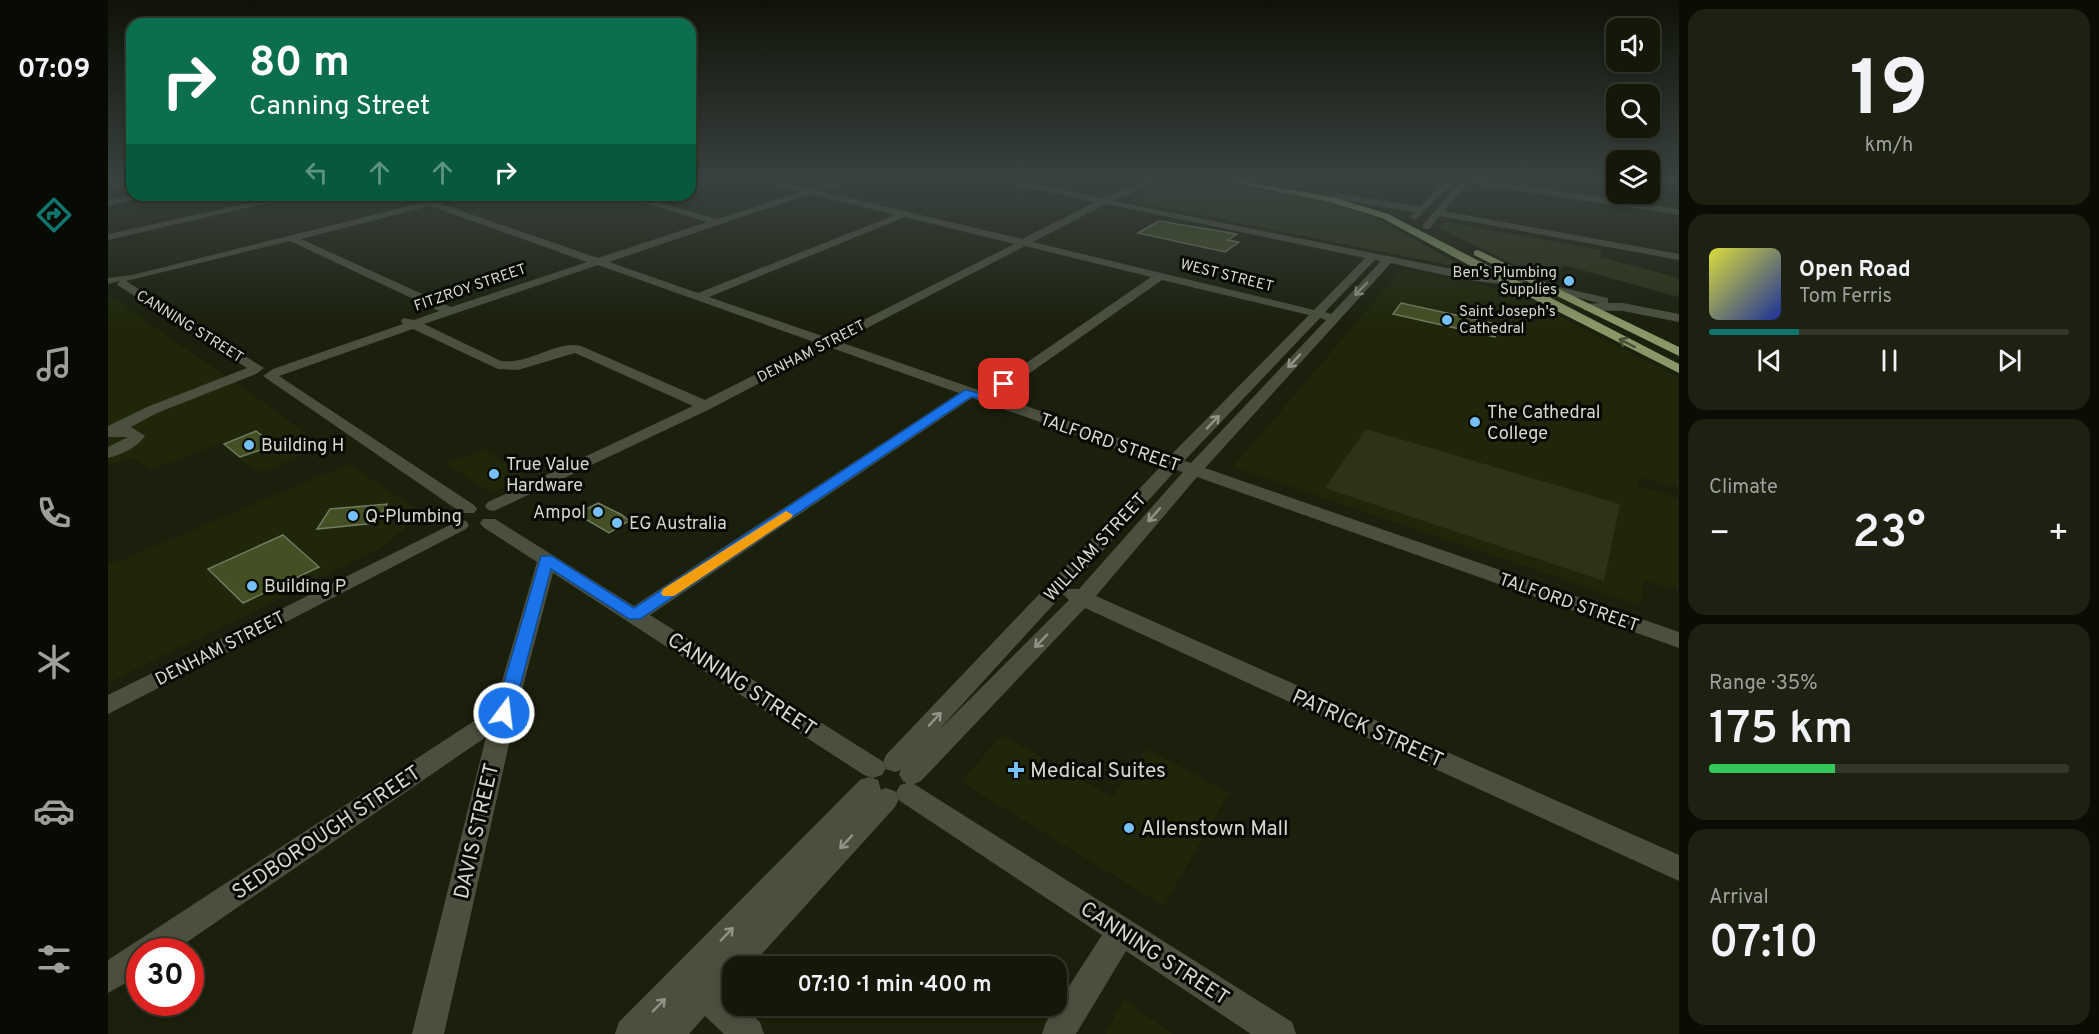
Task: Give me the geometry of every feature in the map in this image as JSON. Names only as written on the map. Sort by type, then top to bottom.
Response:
[{"type":"highway","points":[[1409,228],[1508,282],[1679,369]]},
{"type":"highway","points":[[1417,228],[1442,245]]},
{"type":"highway","points":[[1429,228],[1679,352]]},
{"type":"street","points":[[108,237],[148,228]]},
{"type":"street","points":[[115,280],[330,228]]},
{"type":"street","name":"TALFORD STREET","points":[[502,228],[1679,640]]},
{"type":"street","name":"FITZROY STREET","points":[[264,372],[445,309],[690,228]]},
{"type":"street","points":[[698,297],[869,228]]},
{"type":"street","name":"WEST STREET","points":[[964,228],[1334,318]]},
{"type":"street","name":"DENHAM STREET","points":[[491,514],[1053,228]]},
{"type":"street","points":[[1235,228],[1508,282],[1518,282],[1522,279],[1490,261],[1491,259]]},
{"type":"street","points":[[1522,228],[1679,257]]},
{"type":"street","points":[[291,238],[445,309]]},
{"type":"street","name":"WILLIAM STREET","points":[[891,781],[1058,588],[1172,464],[1372,257]]},
{"type":"street","name":"WILLIAM STREET","points":[[631,1034],[696,985],[891,781],[1082,598],[1193,471],[1388,260]]},
{"type":"street","points":[[634,616],[1160,276]]},
{"type":"street","name":"CANNING STREET","points":[[115,280],[264,372],[464,517]]},
{"type":"street","points":[[1550,288],[1623,307],[1679,318]]},
{"type":"street","points":[[1588,307],[1623,307]]},
{"type":"street","points":[[409,322],[498,365],[509,368],[521,367],[576,349],[705,406]]},
{"type":"street","points":[[130,431],[141,417],[151,412],[264,372]]},
{"type":"street","points":[[108,432],[152,410],[264,372]]},
{"type":"street","points":[[108,432],[130,431],[136,436],[135,440],[108,453]]},
{"type":"street","points":[[464,517],[475,527],[491,514]]},
{"type":"street","name":"CANNING STREET","points":[[491,514],[547,560],[1280,1034]]},
{"type":"street","name":"DENHAM STREET","points":[[108,705],[464,517]]},
{"type":"street","name":"DAVIS STREET","points":[[428,1034],[504,713],[547,560]]},
{"type":"street","name":"PATRICK STREET","points":[[1058,588],[1679,868]]},
{"type":"street","name":"SEDBOROUGH STREET","points":[[167,938],[504,713]]},
{"type":"street","points":[[1058,1034],[1122,931]]},
{"type":"street","points":[[108,978],[126,966]]},
{"type":"street","points":[[696,985],[748,1034]]},
{"type":"street","name":"WILLIAM STREET","points":[[667,1034],[696,985]]},
{"type":"shaded area","points":[[1265,228],[1394,228],[1468,269]]},
{"type":"shaded area","points":[[1440,228],[1479,228],[1602,250],[1600,257],[1679,278],[1679,297],[1563,265],[1552,283]]},
{"type":"shaded area","name":"The Cathedral College","points":[[1402,269],[1511,291],[1679,378],[1679,488],[1641,478],[1638,486],[1679,498],[1679,591],[1643,580],[1641,606],[1233,467]]},
{"type":"shaded area","points":[[108,295],[282,415],[321,448],[264,471],[257,471],[225,449],[228,448],[224,444],[230,440],[149,470],[135,458],[108,465]]},
{"type":"shaded area","points":[[1366,429],[1620,504],[1604,581],[1325,488]]},
{"type":"shaded area","points":[[482,449],[527,476],[492,493],[447,464]]},
{"type":"shaded area","points":[[349,464],[423,514],[379,549],[108,683],[108,566]]},
{"type":"shaded area","points":[[1002,735],[1112,797],[1146,749],[1229,792],[1164,906],[961,782]]},
{"type":"shaded area","points":[[1124,1000],[1173,1034],[1106,1034]]},
{"type":"building","points":[[1146,228],[1203,228],[1237,234],[1228,240],[1239,242],[1225,252],[1138,233]]},
{"type":"building","name":"Saint Joseph's Cathedral","points":[[1401,303],[1501,325],[1495,337],[1393,314]]},
{"type":"building","name":"Building H","points":[[256,431],[275,445],[240,457],[224,444]]},
{"type":"building","name":"Ampol","points":[[598,503],[629,521],[609,533],[577,514]]},
{"type":"building","name":"Q-Plumbing","points":[[387,504],[376,523],[317,529],[330,509]]},
{"type":"building","name":"Building P","points":[[283,535],[319,567],[243,603],[208,569]]},
{"type":"slow traffic","points":[[668,593],[786,515]]},
{"type":"place","name":"Ben's Plumbing Supplies","points":[[1569,281]]},
{"type":"place","name":"Saint Joseph's Cathedral","points":[[1447,320]]},
{"type":"place","name":"The Cathedral College","points":[[1475,422]]},
{"type":"place","name":"Building H","points":[[249,445]]},
{"type":"place","name":"True Value Hardware","points":[[494,474]]},
{"type":"place","name":"Ampol","points":[[598,512]]},
{"type":"place","name":"Q-Plumbing","points":[[353,516]]},
{"type":"place","name":"EG Australia","points":[[617,523]]},
{"type":"place","name":"Building P","points":[[252,586]]},
{"type":"place","name":"Medical Suites","points":[[1016,770]]},
{"type":"place","name":"Allenstown Mall","points":[[1129,828]]},
{"type":"route","points":[[504,713],[547,560],[634,616],[969,393],[984,398],[1004,384]]}]
